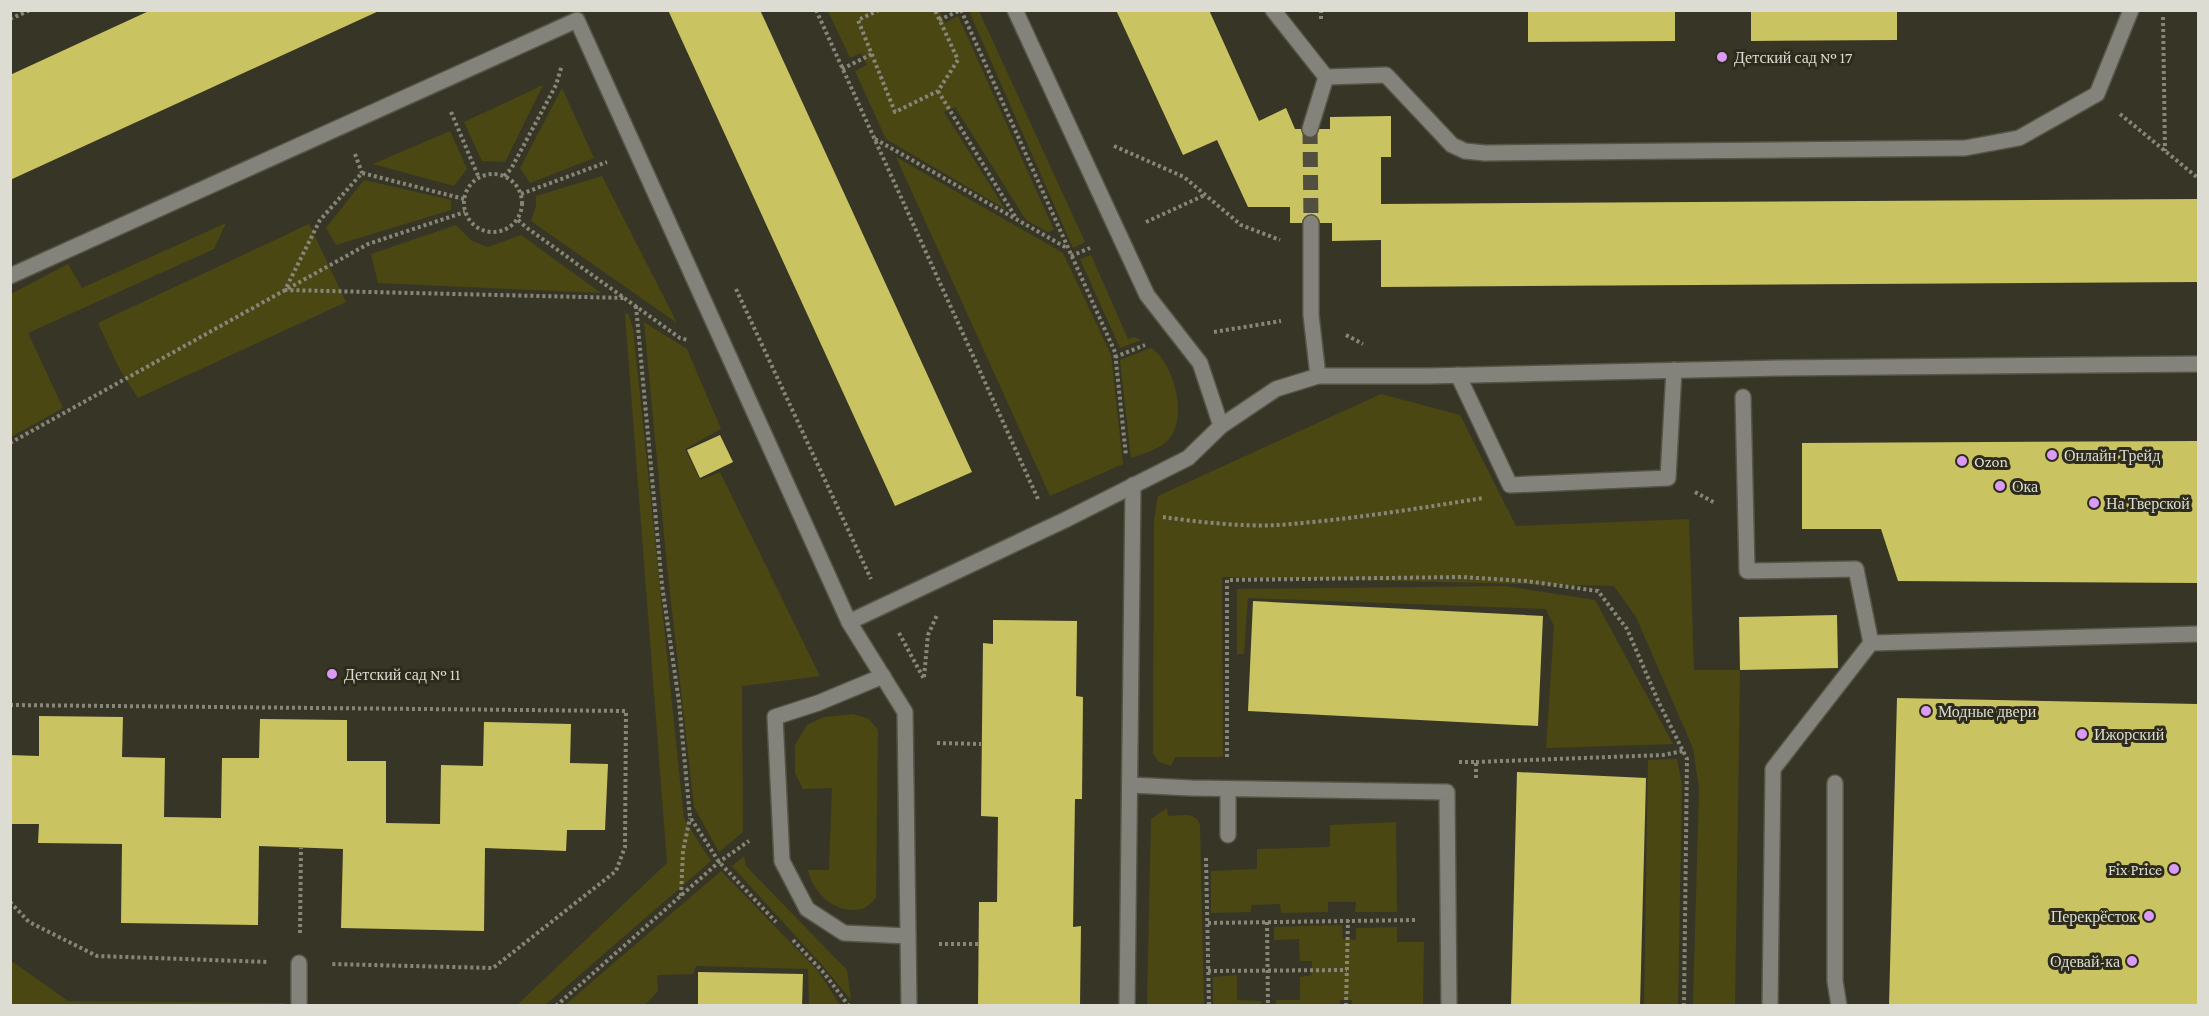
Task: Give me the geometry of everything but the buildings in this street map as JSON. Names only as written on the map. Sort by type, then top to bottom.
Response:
[{"type":"lane","points":[[1015,10],[1147,295],[1200,363],[1221,426]]},
{"type":"lane","points":[[1273,10],[1326,77]]},
{"type":"lane","points":[[1326,77],[1386,75],[1452,145],[1465,151],[1485,153],[1965,148],[2019,138],[2097,94],[2131,10]]},
{"type":"lane","points":[[10,276],[577,20],[849,622],[905,712],[909,1005]]},
{"type":"lane","points":[[1310,129],[1326,77]]},
{"type":"lane","points":[[1311,223],[1311,315],[1318,376]]},
{"type":"lane","points":[[849,622],[1050,527],[1188,458],[1221,426],[1276,389],[1318,376],[2199,364]]},
{"type":"lane","points":[[1458,375],[1510,485],[1668,478],[1674,370]]},
{"type":"lane","points":[[1743,397],[1747,572],[1856,568],[1870,643],[1773,769],[1770,1005]]},
{"type":"lane","points":[[1127,1005],[1133,485]]},
{"type":"lane","points":[[1870,643],[2199,634]]},
{"type":"lane","points":[[883,676],[818,703],[775,717],[782,861],[807,909],[844,933],[908,936]]},
{"type":"lane","points":[[1835,783],[1835,981],[1839,1005]]},
{"type":"lane","points":[[1130,785],[1228,789],[1447,792],[1449,1005]]},
{"type":"lane","points":[[1228,789],[1228,835]]},
{"type":"lane","points":[[299,963],[299,1005]]},
{"type":"path","points":[[10,19],[30,10]]},
{"type":"path","points":[[816,10],[1050,527]]},
{"type":"path","points":[[879,10],[858,20],[895,112],[939,91],[958,60],[935,10]]},
{"type":"path","points":[[939,20],[961,10],[1115,352],[1127,465]]},
{"type":"path","points":[[2163,10],[2165,151]]},
{"type":"path","points":[[504,176],[511,169],[556,85],[577,20]]},
{"type":"path","points":[[842,69],[872,54]]},
{"type":"path","points":[[438,82],[479,178]]},
{"type":"path","points":[[939,91],[1018,220]]},
{"type":"path","points":[[2097,94],[2199,178]]},
{"type":"path","points":[[874,138],[1068,248]]},
{"type":"path","points":[[1115,154],[1111,144],[1184,177],[1240,225],[1311,252]]},
{"type":"path","points":[[521,194],[636,151]]},
{"type":"path","points":[[285,290],[320,220],[362,173],[465,199]]},
{"type":"path","points":[[491,174],[504,176],[515,183],[521,194],[522,207],[518,220],[508,228],[496,232],[483,230],[472,223],[465,212],[465,199],[469,187],[479,178],[491,174]]},
{"type":"path","points":[[10,443],[368,244],[465,212]]},
{"type":"path","points":[[1142,212],[1151,232]]},
{"type":"path","points":[[518,220],[680,338],[724,346],[755,330]]},
{"type":"path","points":[[285,290],[625,298]]},
{"type":"path","points":[[636,306],[662,585],[679,702],[690,817],[683,851],[681,896]]},
{"type":"path","points":[[1208,333],[1311,315]]},
{"type":"path","points":[[1115,357],[1148,344]]},
{"type":"path","points":[[1668,478],[1745,518]]},
{"type":"path","points":[[1133,513],[1191,521],[1275,525],[1375,514],[1492,497],[1510,485]]},
{"type":"path","points":[[867,572],[878,576]]},
{"type":"path","points":[[1227,762],[1227,580],[1461,577],[1526,581],[1598,591],[1627,629],[1659,703],[1687,759],[1684,1005]]},
{"type":"path","points":[[10,705],[626,711],[626,847],[616,871],[493,968],[97,956],[29,922],[10,902]]},
{"type":"path","points":[[928,743],[981,744]]},
{"type":"path","points":[[1476,762],[1663,755],[1683,751]]},
{"type":"path","points":[[690,817],[719,862],[783,930]]},
{"type":"path","points":[[556,1005],[719,862],[743,844],[780,827]]},
{"type":"path","points":[[300,901],[301,848]]},
{"type":"path","points":[[1206,855],[1209,1005]]},
{"type":"path","points":[[1208,923],[1448,919]]},
{"type":"path","points":[[1346,1005],[1348,921]]},
{"type":"path","points":[[1267,922],[1268,1005]]},
{"type":"path","points":[[792,939],[824,973],[849,1005]]},
{"type":"path","points":[[932,945],[979,944]]},
{"type":"path","points":[[1208,971],[1347,970]]},
{"type":"shaded area","points":[[828,11],[943,11],[940,12],[945,23],[958,16],[1054,230],[1048,232],[1026,220],[955,107],[944,112],[1005,209],[886,139],[855,71],[867,65],[861,53],[850,58]]},
{"type":"shaded area","points":[[969,11],[979,11],[1085,242],[1073,248]]},
{"type":"shaded area","points":[[543,85],[505,162],[482,161],[464,122]]},
{"type":"shaded area","points":[[562,88],[594,158],[530,183],[520,168]]},
{"type":"shaded area","points":[[450,131],[467,169],[454,186],[373,164]]},
{"type":"shaded area","points":[[896,157],[1063,253],[1111,355],[1123,464],[1050,496]]},
{"type":"shaded area","points":[[602,176],[677,323],[531,221],[536,206],[536,196]]},
{"type":"shaded area","points":[[364,180],[451,200],[451,210],[336,245],[326,228]]},
{"type":"shaded area","points":[[226,223],[214,249],[28,333],[63,408],[11,437],[11,294],[68,264],[82,288]]},
{"type":"shaded area","points":[[309,224],[346,302],[138,398],[120,370],[98,323]]},
{"type":"shaded area","points":[[456,225],[472,241],[488,247],[521,235],[601,293],[378,283],[371,254]]},
{"type":"shaded area","points":[[1091,255],[1128,339],[1135,337],[1141,340],[1120,348],[1080,259]]},
{"type":"shaded area","points":[[628,313],[633,328],[684,819],[711,861],[545,1005],[517,1005],[667,863],[625,314]]},
{"type":"shaded area","points":[[644,322],[687,349],[721,429],[685,449],[700,480],[720,472],[820,676],[742,686],[743,832],[719,852],[694,807],[667,566]]},
{"type":"shaded area","points":[[1151,348],[1167,366],[1172,379],[1178,408],[1177,422],[1173,434],[1165,443],[1131,458],[1120,360]]},
{"type":"shaded area","points":[[1381,394],[1460,415],[1516,526],[1689,519],[1694,670],[1740,670],[1735,1005],[1693,1005],[1699,788],[1693,748],[1636,617],[1614,586],[1222,577],[1223,757],[1175,757],[1171,766],[1159,762],[1153,754],[1154,520],[1158,496]]},
{"type":"shaded area","points":[[1505,586],[1595,600],[1673,744],[1546,748],[1554,626],[1546,609],[1248,598],[1244,654],[1237,654],[1237,589]]},
{"type":"shaded area","points":[[853,714],[869,719],[878,730],[876,898],[863,908],[852,910],[843,909],[827,900],[820,894],[810,878],[808,870],[829,870],[832,788],[803,789],[795,773],[795,745],[807,725],[824,717]]},
{"type":"shaded area","points":[[1677,759],[1682,784],[1678,1005],[1644,1005],[1648,760]]},
{"type":"shaded area","points":[[1167,808],[1168,816],[1194,817],[1200,824],[1204,1005],[1147,1005],[1151,819]]},
{"type":"shaded area","points":[[1396,822],[1397,912],[1355,912],[1356,902],[1328,902],[1328,912],[1281,913],[1280,904],[1251,905],[1251,912],[1211,913],[1211,871],[1257,869],[1257,849],[1330,847],[1330,825]]},
{"type":"shaded area","points":[[744,856],[746,866],[847,970],[851,1000],[732,866]]},
{"type":"shaded area","points":[[721,871],[818,971],[840,1005],[809,1005],[808,969],[696,966],[693,974],[657,975],[658,991],[645,1005],[565,1005]]},
{"type":"shaded area","points":[[1342,925],[1343,939],[1356,940],[1356,928],[1397,927],[1397,942],[1424,942],[1423,1005],[1352,1005],[1352,1000],[1340,1000],[1340,1005],[1276,1005],[1276,1000],[1300,1000],[1300,977],[1312,975],[1312,961],[1300,961],[1299,939],[1274,940],[1274,927]]},
{"type":"shaded area","points":[[10,960],[68,1001],[285,1003],[285,1005],[11,1005]]},
{"type":"shaded area","points":[[1237,975],[1237,1000],[1261,1001],[1261,1005],[1213,1005],[1213,977]]},
{"type":"tunnel","points":[[1310,129],[1311,223]]},
{"type":"place","name":"Детский сад № 17","points":[[1722,57]]},
{"type":"place","name":"Онлайн Трейд","points":[[2052,455]]},
{"type":"place","name":"Ozon","points":[[1962,461]]},
{"type":"place","name":"Ока","points":[[2000,486]]},
{"type":"place","name":"На Тверской","points":[[2094,503]]},
{"type":"place","name":"Детский сад № 11","points":[[332,674]]},
{"type":"place","name":"Модные двери","points":[[1926,711]]},
{"type":"place","name":"Ижорский","points":[[2082,734]]},
{"type":"place","name":"Fix Price","points":[[2174,869]]},
{"type":"place","name":"Перекрёсток","points":[[2149,916]]},
{"type":"place","name":"Одевай-ка","points":[[2132,961]]}]
